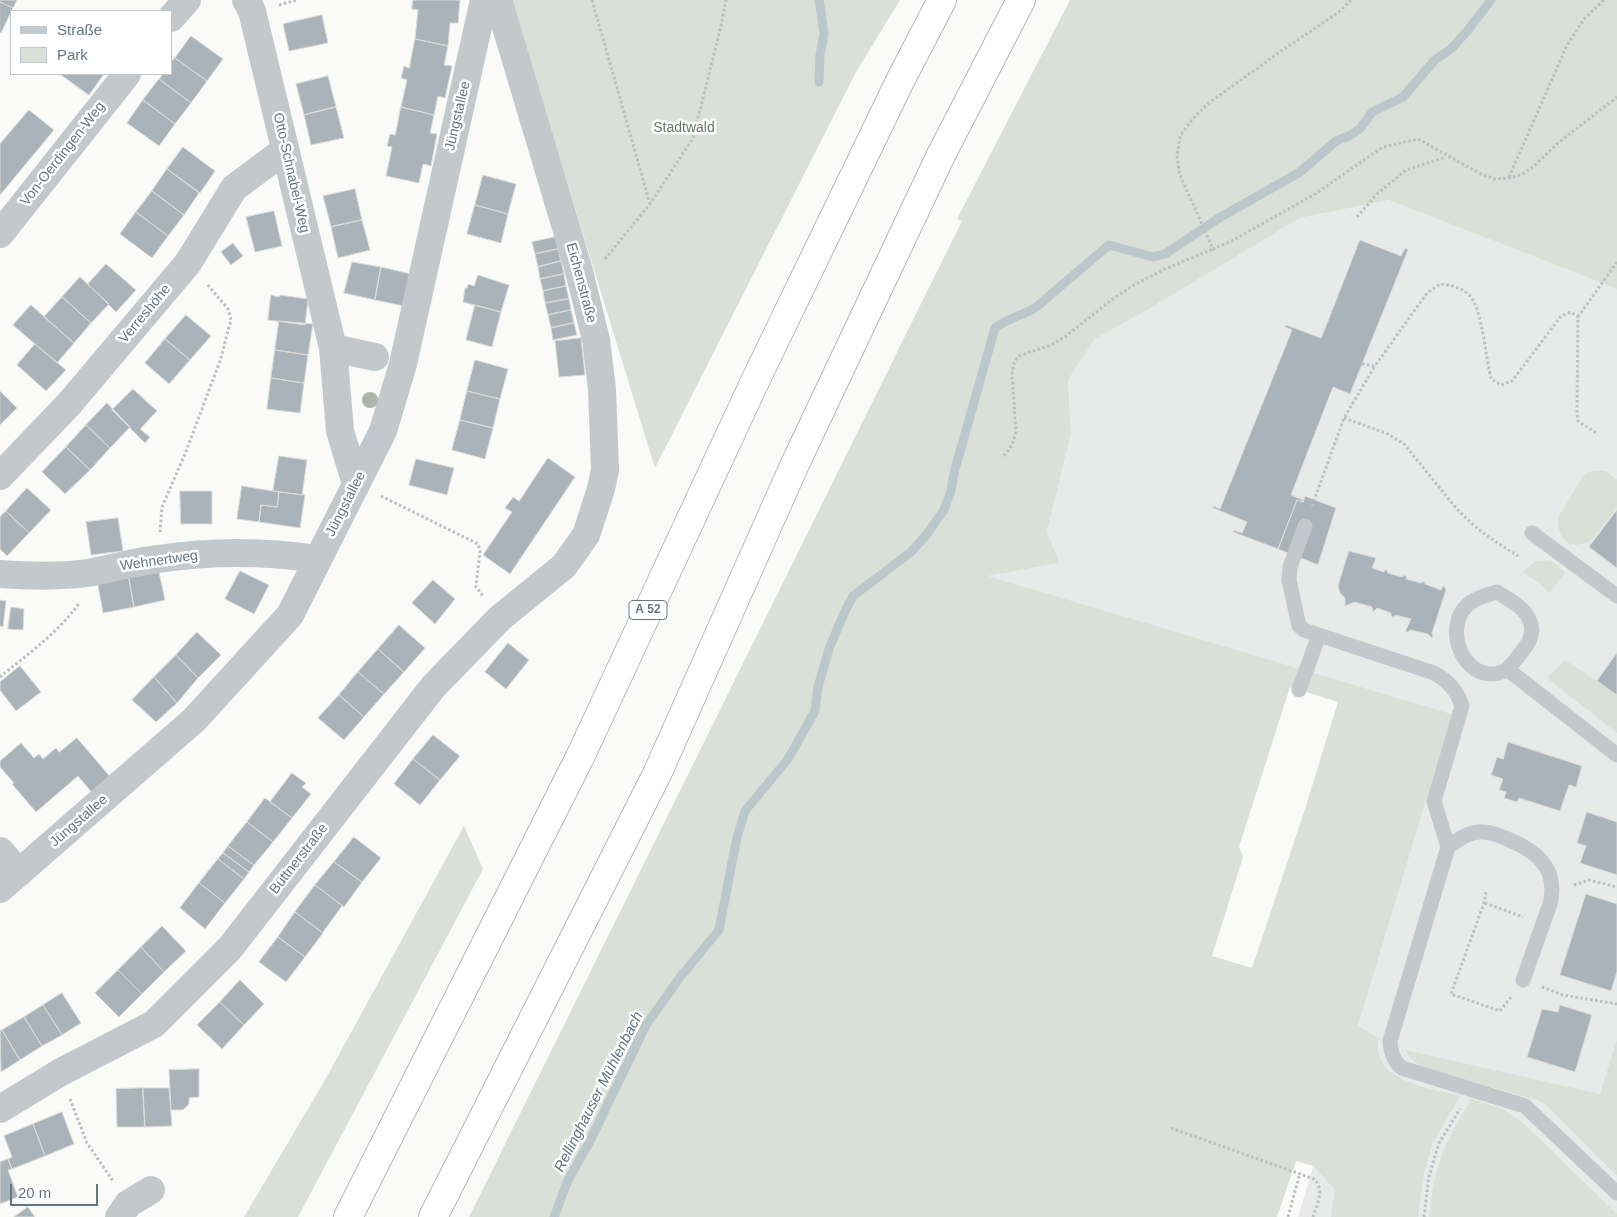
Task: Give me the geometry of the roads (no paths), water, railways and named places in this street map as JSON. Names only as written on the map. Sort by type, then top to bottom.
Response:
[{"type":"highway","name":"A 52","points":[[348,1217],[580,757],[774,342],[901,79],[942,0]]},
{"type":"highway","points":[[433,1217],[657,774],[795,464],[941,154],[1021,0]]},
{"type":"street","points":[[172,17],[187,0]]},
{"type":"street","name":"Otto-Schnabel-Weg","points":[[246,0],[252,11],[332,348],[340,431],[356,484]]},
{"type":"street","name":"Jüngstallee","points":[[9,881],[194,720],[290,615],[383,431],[402,364],[484,0]]},
{"type":"street","name":"Eichenstraße","points":[[498,0],[579,271],[596,340],[602,389],[605,470],[601,489],[586,535],[564,566]]},
{"type":"street","name":"Von-Oerdingen-Weg","points":[[0,234],[126,75]]},
{"type":"street","name":"Verreshöhe","points":[[0,476],[69,404],[188,263],[234,188],[285,150]]},
{"type":"street","points":[[332,348],[375,358]]},
{"type":"street","name":"Wehnertweg","points":[[0,574],[36,576],[86,573],[159,559],[222,553],[286,554],[318,559]]},
{"type":"street","name":"Büttnerstraße","points":[[0,1109],[60,1072],[154,1024],[230,948],[433,687],[500,618],[564,566]]},
{"type":"street","points":[[0,851],[9,881]]},
{"type":"lane","points":[[1305,526],[1290,567],[1289,580],[1299,626],[1319,636],[1434,673],[1446,679],[1457,692],[1462,706],[1434,801],[1448,847],[1390,1041],[1395,1062],[1402,1068],[1525,1106],[1617,1193]]},
{"type":"lane","points":[[1532,533],[1617,596]]},
{"type":"lane","points":[[1497,592],[1524,612],[1532,627],[1529,643],[1507,669],[1501,672],[1487,673],[1471,666],[1464,660],[1456,641],[1457,625],[1465,608],[1478,597],[1497,592]]},
{"type":"lane","points":[[1299,690],[1319,636]]},
{"type":"lane","points":[[1507,669],[1617,755]]},
{"type":"lane","points":[[1448,847],[1462,836],[1480,832],[1499,835],[1522,845],[1541,858],[1550,873],[1553,891],[1523,980]]},
{"type":"waterway","name":"Rellinghauser Mühlenbach","points":[[819,0],[824,34],[820,55],[819,82]]},
{"type":"waterway","name":"Rellinghauser Mühlenbach","points":[[554,1217],[568,1180],[590,1141],[646,1025],[681,976],[719,930],[737,837],[745,811],[788,759],[815,711],[818,687],[829,649],[853,596],[911,552],[944,510],[951,491],[954,473],[995,328],[1035,308],[1109,245],[1153,257],[1165,254],[1219,218],[1300,172],[1336,141],[1360,129],[1372,112],[1403,97],[1434,61],[1452,48],[1491,0]]},
{"type":"park label","name":"Stadtwald","points":[[684,128]]}]
